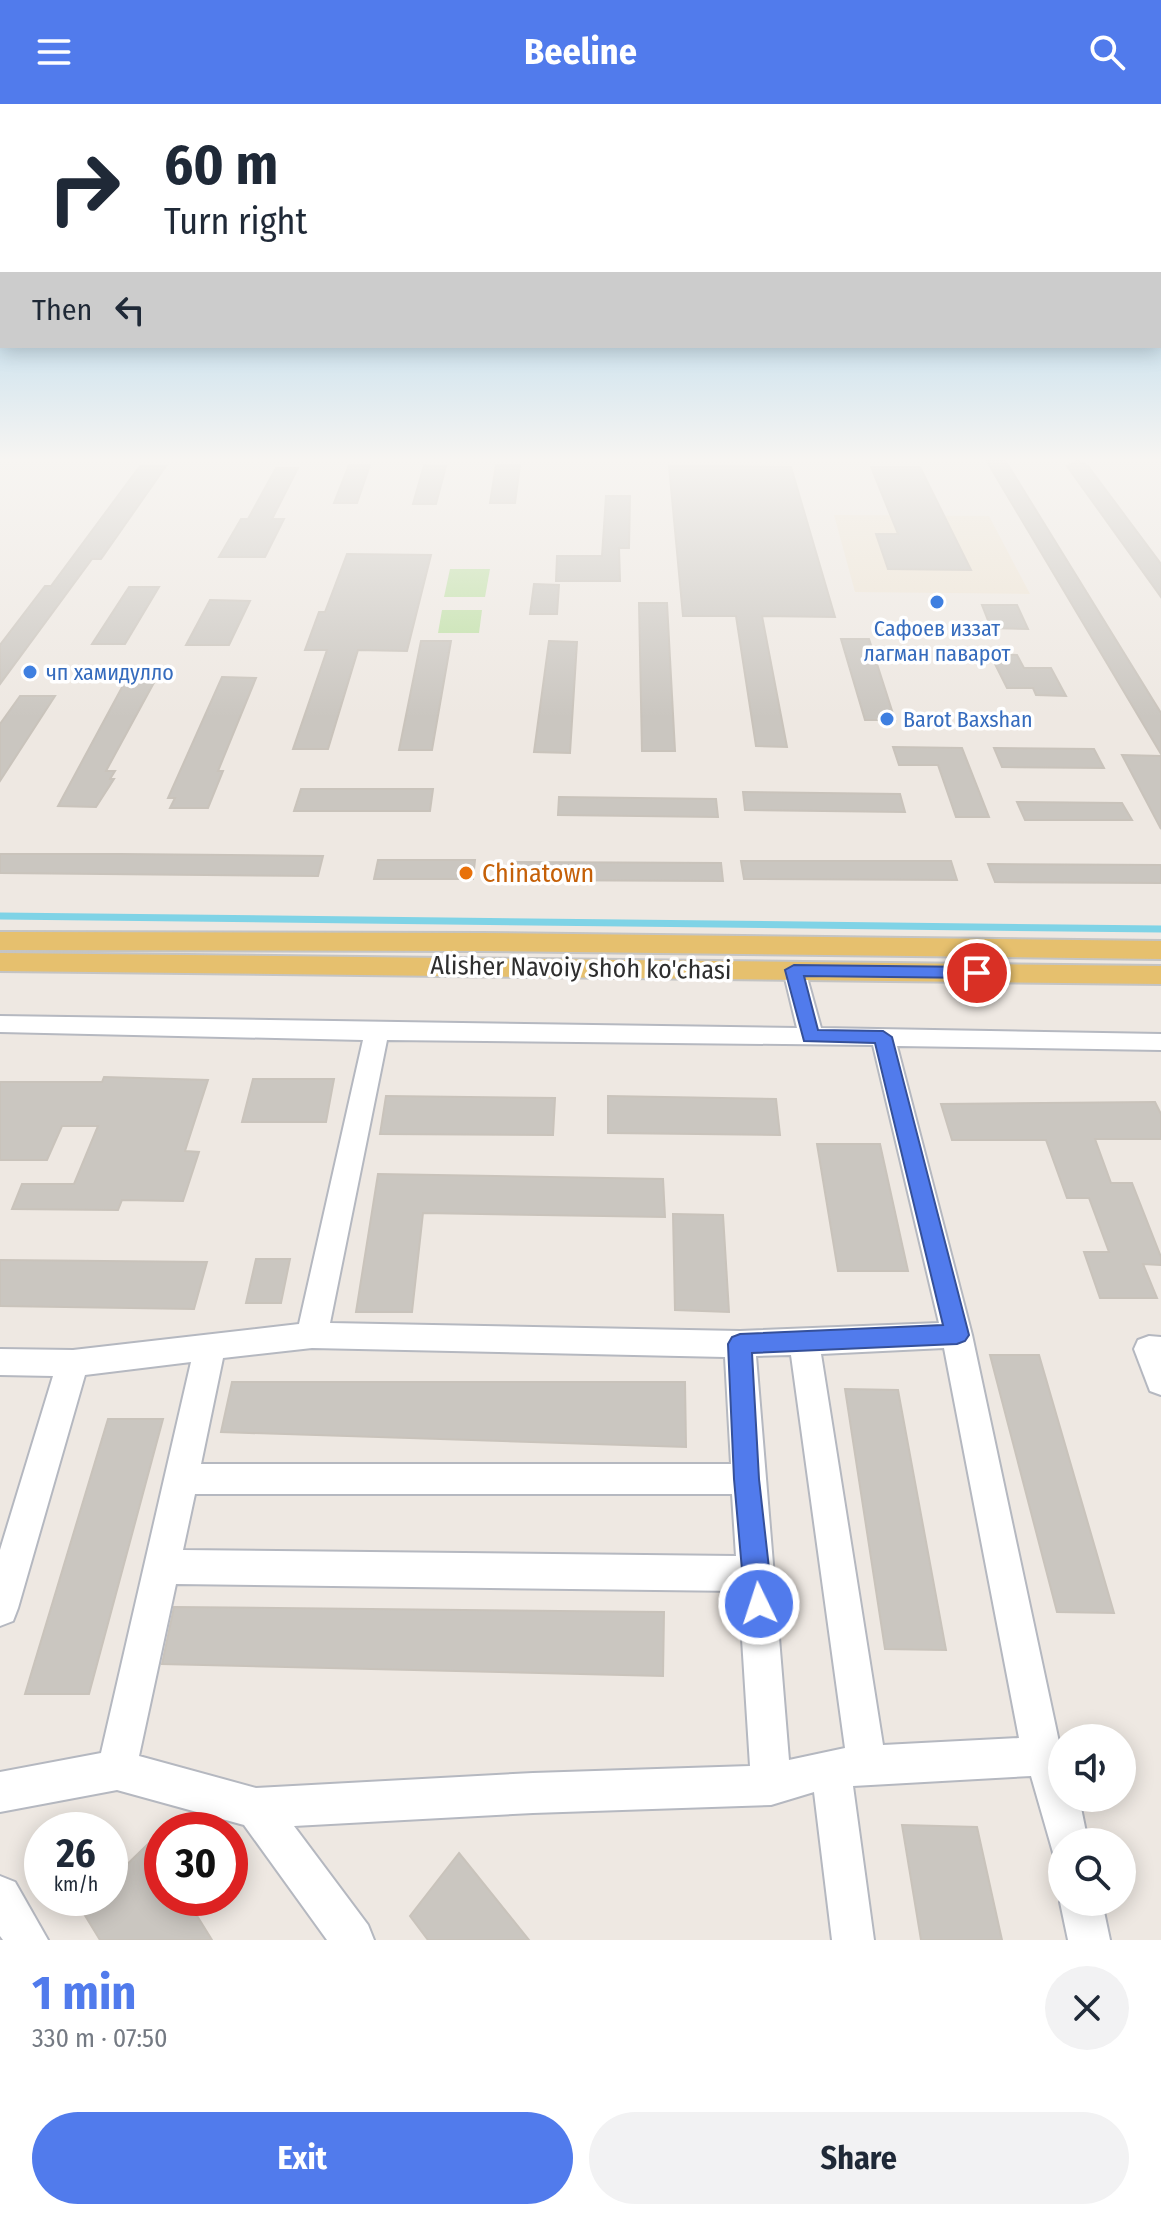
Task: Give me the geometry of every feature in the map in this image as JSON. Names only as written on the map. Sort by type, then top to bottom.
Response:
[{"type":"main road","name":"Alisher Navoiy shoh ko'chasi","points":[[0,941],[467,942],[1161,950]]},
{"type":"main road","name":"Alisher Navoiy shoh ko'chasi","points":[[0,962],[1161,975]]},
{"type":"street","points":[[794,970],[811,1036]]},
{"type":"street","points":[[0,1024],[242,1032],[377,1031],[1161,1042]]},
{"type":"street","points":[[312,1335],[377,1031]]},
{"type":"street","points":[[883,1037],[957,1335],[1042,1756],[1057,1790],[1065,1828]]},
{"type":"street","points":[[0,1362],[73,1363],[312,1335],[740,1344],[957,1335]]},
{"type":"street","points":[[804,1341],[849,1767],[853,1940]]},
{"type":"street","points":[[740,1344],[746,1479],[757,1574],[771,1785]]},
{"type":"street","points":[[117,1770],[160,1567],[184,1479],[210,1348]]},
{"type":"street","points":[[1161,1350],[1149,1349],[1161,1381]]},
{"type":"street","points":[[0,1608],[73,1363]]},
{"type":"street","points":[[184,1479],[746,1479]]},
{"type":"street","points":[[160,1567],[757,1574]]},
{"type":"street","points":[[0,1792],[117,1770],[256,1808],[533,1793],[771,1785],[849,1767],[1042,1756]]},
{"type":"street","points":[[256,1808],[353,1940]]},
{"type":"street","points":[[0,1897],[27,1940]]},
{"type":"street","points":[[1084,1916],[1089,1940]]},
{"type":"shaded area","points":[[842,546],[1005,546],[1030,594],[855,592]]},
{"type":"green space","points":[[450,569],[490,569],[485,597],[444,597]]},
{"type":"green space","points":[[442,610],[482,610],[479,633],[438,633]]},
{"type":"building","points":[[81,546],[110,546],[101,559],[92,559],[0,684],[0,645],[45,586],[51,586]]},
{"type":"building","points":[[226,546],[271,546],[265,557],[219,557]]},
{"type":"building","points":[[603,546],[629,546],[619,548],[620,581],[556,581],[557,556],[602,556]]},
{"type":"building","points":[[676,546],[814,546],[835,617],[762,616],[787,747],[756,746],[736,616],[683,616]]},
{"type":"building","points":[[880,546],[959,546],[971,570],[888,569]]},
{"type":"building","points":[[1037,546],[1058,546],[1161,713],[1161,754]]},
{"type":"building","points":[[1124,546],[1147,546],[1161,564],[1161,597]]},
{"type":"building","points":[[347,554],[431,555],[407,651],[358,650],[328,749],[293,749],[327,650],[305,650],[319,612],[325,612]]},
{"type":"building","points":[[534,584],[559,585],[557,614],[530,614]]},
{"type":"building","points":[[129,587],[159,587],[125,644],[92,644]]},
{"type":"building","points":[[210,600],[250,601],[229,645],[186,645]]},
{"type":"building","points":[[639,603],[667,603],[675,751],[642,751]]},
{"type":"building","points":[[982,605],[1017,605],[1028,629],[991,628]]},
{"type":"building","points":[[841,639],[869,639],[895,720],[865,720]]},
{"type":"building","points":[[421,641],[451,641],[432,750],[399,750]]},
{"type":"building","points":[[549,641],[577,642],[570,753],[534,752]]},
{"type":"building","points":[[990,654],[1017,655],[1024,668],[1051,668],[1066,696],[1036,695],[1033,688],[1007,688]]},
{"type":"building","points":[[222,677],[256,678],[218,771],[223,771],[208,808],[170,808],[175,798],[168,798]]},
{"type":"building","points":[[127,678],[156,679],[106,771],[115,771],[110,779],[114,779],[96,807],[58,806]]},
{"type":"building","points":[[20,696],[55,696],[0,781],[0,724]]},
{"type":"building","points":[[893,747],[962,748],[989,817],[956,817],[938,765],[899,765]]},
{"type":"building","points":[[994,748],[1094,749],[1104,768],[1002,767]]},
{"type":"building","points":[[1122,755],[1161,756],[1161,829]]},
{"type":"building","points":[[301,789],[433,789],[430,811],[294,811]]},
{"type":"building","points":[[743,792],[900,794],[905,812],[745,810]]},
{"type":"building","points":[[559,797],[716,799],[718,817],[558,815]]},
{"type":"building","points":[[1017,802],[1122,803],[1132,820],[1025,820]]},
{"type":"building","points":[[0,854],[323,856],[318,876],[0,873]]},
{"type":"building","points":[[378,860],[475,860],[473,879],[374,879]]},
{"type":"building","points":[[741,861],[951,861],[957,880],[744,879]]},
{"type":"building","points":[[511,862],[721,863],[723,881],[510,880]]},
{"type":"building","points":[[988,864],[1161,865],[1161,883],[995,882]]},
{"type":"building","points":[[104,1077],[208,1080],[185,1151],[199,1152],[183,1201],[122,1200],[118,1210],[12,1209],[22,1184],[74,1184],[98,1126],[62,1126],[47,1160],[0,1160],[0,1082],[102,1082]]},
{"type":"building","points":[[253,1079],[334,1079],[326,1122],[242,1122]]},
{"type":"building","points":[[386,1096],[555,1098],[553,1135],[380,1134]]},
{"type":"building","points":[[608,1096],[776,1099],[780,1135],[608,1133]]},
{"type":"building","points":[[1155,1102],[1161,1114],[1161,1139],[1095,1139],[1111,1183],[1132,1183],[1161,1257],[1161,1265],[1143,1264],[1157,1298],[1100,1298],[1084,1252],[1109,1252],[1089,1198],[1067,1198],[1046,1140],[952,1140],[941,1104]]},
{"type":"building","points":[[817,1144],[880,1144],[908,1271],[838,1271]]},
{"type":"building","points":[[378,1174],[663,1179],[665,1217],[423,1213],[412,1312],[356,1312]]},
{"type":"building","points":[[673,1214],[723,1215],[729,1312],[675,1310]]},
{"type":"building","points":[[256,1259],[290,1259],[281,1303],[246,1303]]},
{"type":"building","points":[[0,1260],[207,1262],[194,1309],[0,1306]]},
{"type":"building","points":[[990,1355],[1039,1355],[1114,1613],[1057,1612]]},
{"type":"building","points":[[232,1382],[685,1382],[686,1447],[221,1432]]},
{"type":"building","points":[[845,1389],[898,1390],[946,1650],[885,1649]]},
{"type":"building","points":[[108,1419],[163,1419],[89,1694],[25,1694]]},
{"type":"building","points":[[174,1607],[664,1612],[663,1676],[162,1664]]},
{"type":"building","points":[[902,1825],[977,1827],[1002,1940],[921,1940]]},
{"type":"building","points":[[144,1848],[144,1916],[197,1916],[212,1940],[100,1940],[85,1916],[128,1916],[128,1863]]},
{"type":"building","points":[[459,1853],[529,1940],[428,1940],[410,1916]]},
{"type":"waterway","points":[[0,916],[1161,929]]},
{"type":"place","name":"Сафоев иззат лагман паварот","points":[[937,602]]},
{"type":"place","name":"чп хамидулло","points":[[30,672]]},
{"type":"place","name":"Barot Baxshan","points":[[887,719]]},
{"type":"place","name":"Chinatown","points":[[466,873]]},
{"type":"route","points":[[759,1604],[746,1479],[740,1344],[957,1335],[883,1037],[811,1036],[794,970],[977,973]]}]
